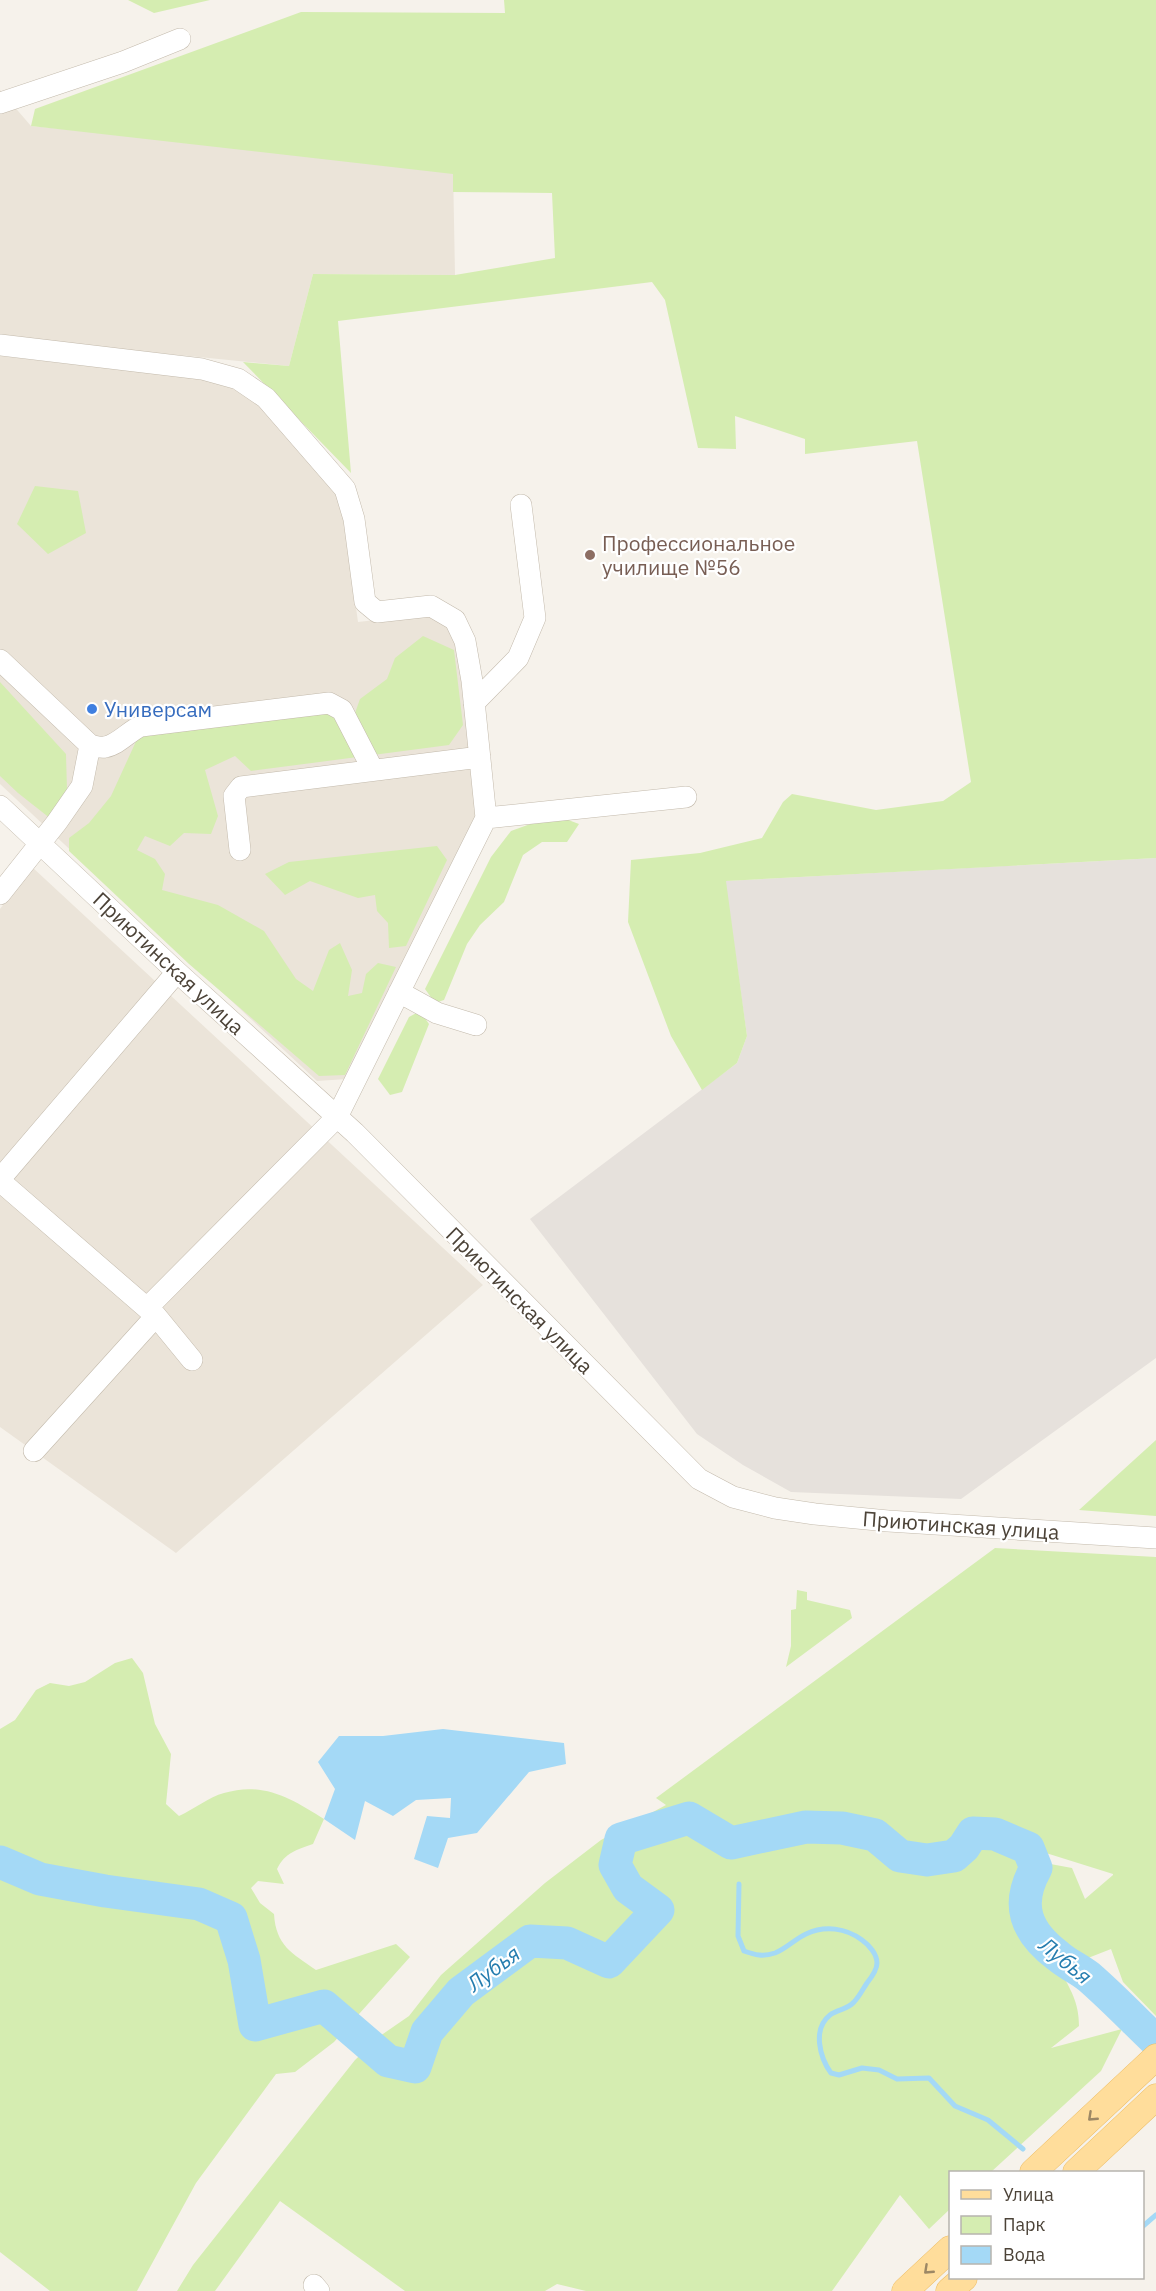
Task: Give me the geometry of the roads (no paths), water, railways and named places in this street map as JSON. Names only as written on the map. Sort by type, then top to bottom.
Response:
[{"type":"main road","points":[[1034,2171],[1156,2057]]},
{"type":"main road","points":[[1079,2171],[1156,2098]]},
{"type":"main road","points":[[906,2291],[949,2251]]},
{"type":"main road","points":[[950,2291],[962,2279]]},
{"type":"street","points":[[0,103],[123,62],[180,39]]},
{"type":"street","points":[[0,345],[202,369],[238,379],[266,398],[345,489],[354,519],[365,602],[377,612],[431,606],[455,620],[465,641],[486,819],[337,1117],[152,1312],[34,1451]]},
{"type":"street","points":[[474,703],[518,658],[535,618],[521,505]]},
{"type":"street","points":[[0,660],[90,745],[105,747],[119,741],[129,731],[141,726],[329,703],[342,710],[374,770]]},
{"type":"street","points":[[0,894],[82,786],[90,745]]},
{"type":"street","points":[[240,850],[234,796],[241,786],[480,757]]},
{"type":"street","points":[[486,819],[687,797]]},
{"type":"street","name":"Приютинская улица","points":[[0,806],[177,972],[337,1117],[699,1479],[733,1497],[775,1508],[815,1514],[888,1521],[1156,1538]]},
{"type":"street","points":[[177,972],[0,1180],[152,1312],[192,1360]]},
{"type":"street","points":[[399,992],[437,1013],[476,1025]]},
{"type":"water","points":[[443,1729],[564,1743],[566,1764],[529,1772],[477,1833],[448,1838],[438,1868],[414,1859],[427,1816],[450,1818],[451,1798],[416,1800],[393,1816],[365,1801],[355,1840],[324,1819],[335,1789],[318,1762],[339,1736],[383,1736]]},
{"type":"waterway","name":"Лубья","points":[[0,1862],[40,1879],[199,1904],[231,1918],[244,1960],[255,2025],[324,2006],[388,2061],[415,2067],[427,2032],[461,1992],[530,1941],[567,1943],[609,1962],[658,1910],[628,1888],[615,1865],[621,1839],[689,1818],[731,1843],[806,1827],[842,1828],[875,1835],[900,1856],[927,1860],[954,1856],[964,1847],[973,1833],[995,1834],[1028,1848],[1036,1868],[1026,1894],[1025,1906],[1031,1927],[1038,1937],[1062,1959],[1089,1977],[1156,2041]]},
{"type":"waterway","points":[[739,1884],[738,1936],[744,1951],[759,1955],[771,1954],[813,1931],[835,1929],[856,1936],[874,1953],[877,1960],[876,1968],[858,1998],[848,2007],[830,2015],[821,2028],[821,2052],[831,2073],[839,2075],[862,2068],[879,2070],[897,2079],[929,2078],[955,2106],[988,2120],[1023,2149]]},
{"type":"waterway","points":[[1144,2225],[1156,2215]]},
{"type":"place","name":"Профессиональное училище №56","points":[[590,555]]},
{"type":"place","name":"Универсам","points":[[92,709]]}]
